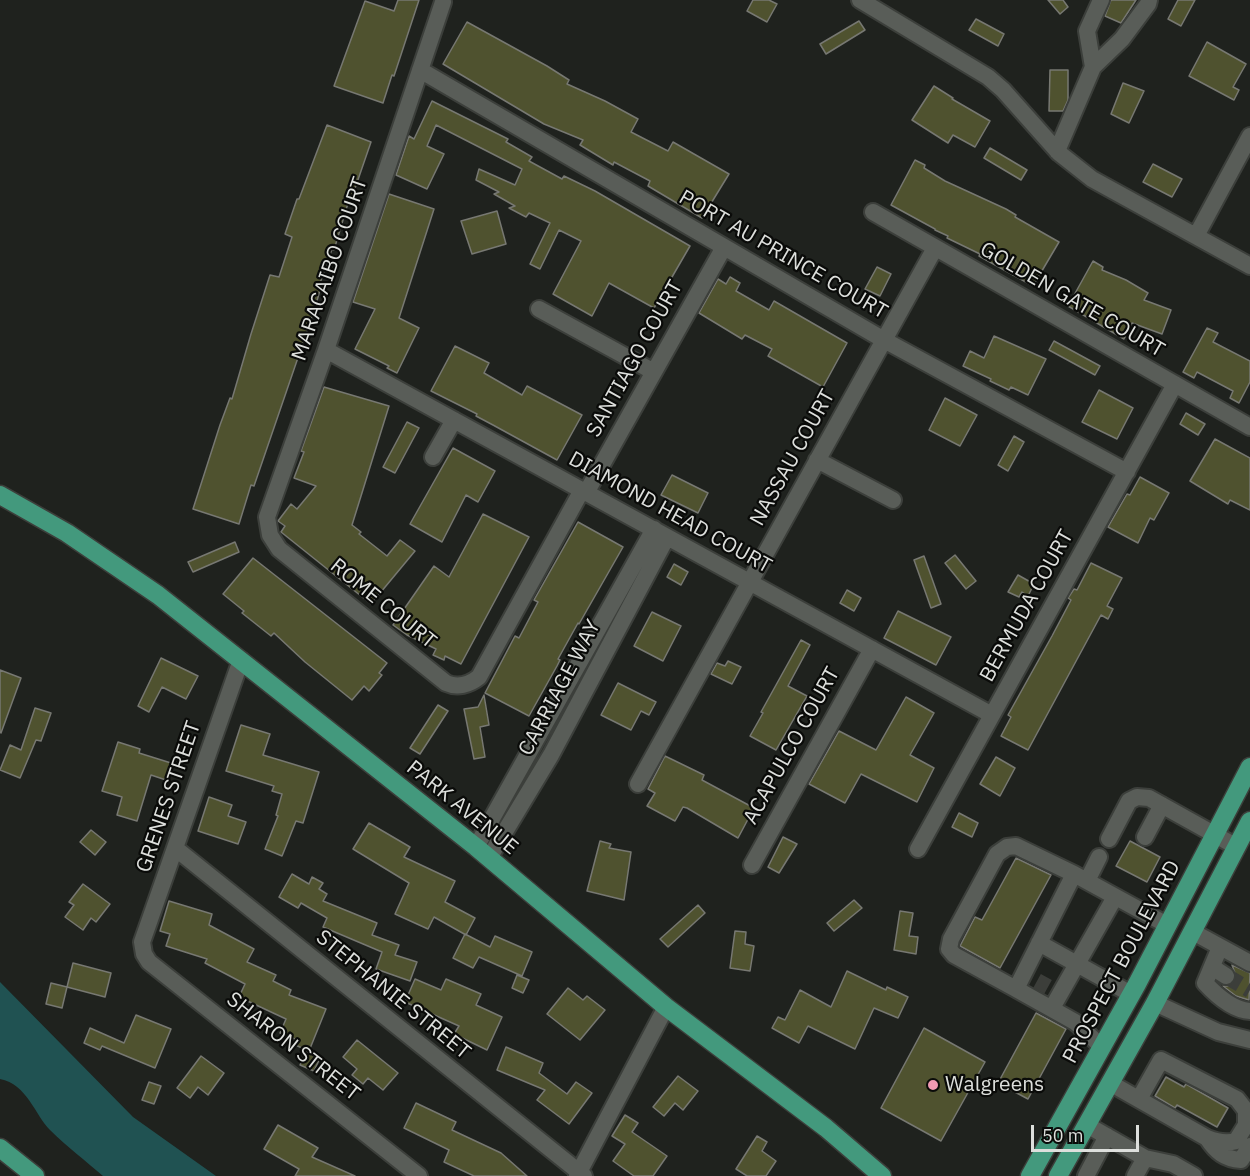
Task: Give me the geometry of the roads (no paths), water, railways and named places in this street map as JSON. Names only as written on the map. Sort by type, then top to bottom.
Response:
[{"type":"main road","name":"PARK AVENUE","points":[[0,495],[67,533],[158,595],[482,852],[666,1007],[826,1128],[882,1176]]},
{"type":"main road","name":"PROSPECT BOULEVARD","points":[[1030,1176],[1131,994],[1250,767]]},
{"type":"main road","points":[[1058,1176],[1155,1003],[1250,821]]},
{"type":"main road","points":[[0,1148],[35,1176]]},
{"type":"street","points":[[860,0],[988,77],[1003,90],[1057,151],[1092,179],[1250,266]]},
{"type":"street","points":[[1093,67],[1087,31],[1101,0]]},
{"type":"street","points":[[1057,151],[1093,67],[1122,39],[1149,0]]},
{"type":"street","name":"MARACAIBO COURT","points":[[279,549],[270,535],[267,517],[326,350],[443,2]]},
{"type":"street","name":"PORT AU PRINCE COURT","points":[[420,70],[884,340],[1127,472]]},
{"type":"street","points":[[1196,236],[1250,136]]},
{"type":"street","name":"GOLDEN GATE COURT","points":[[873,212],[1250,427]]},
{"type":"street","name":"SANTIAGO COURT","points":[[462,685],[479,677],[724,247]]},
{"type":"street","name":"NASSAU COURT","points":[[638,784],[935,248]]},
{"type":"street","points":[[540,309],[654,372]]},
{"type":"street","name":"DIAMOND HEAD COURT","points":[[326,350],[992,715]]},
{"type":"street","name":"BERMUDA COURT","points":[[918,849],[1175,384]]},
{"type":"street","points":[[433,457],[454,420]]},
{"type":"street","points":[[817,460],[893,500]]},
{"type":"street","name":"CARRIAGE WAY","points":[[482,852],[566,682],[660,533]]},
{"type":"street","name":"CARRIAGE WAY","points":[[482,852],[551,755],[584,692],[660,533]]},
{"type":"street","name":"ROME COURT","points":[[279,549],[446,682],[453,686],[462,685]]},
{"type":"street","name":"ACAPULCO COURT","points":[[752,865],[872,650]]},
{"type":"street","name":"GRENES STREET","points":[[143,949],[142,942],[240,660]]},
{"type":"street","points":[[566,682],[584,692]]},
{"type":"street","points":[[1108,839],[1129,801],[1137,797],[1149,798],[1237,847]]},
{"type":"street","points":[[1145,837],[1162,805]]},
{"type":"street","points":[[1115,897],[1078,964],[1044,989],[1016,989],[954,955],[949,949],[951,939],[998,854],[1007,847],[1016,846],[1080,878],[1167,925]]},
{"type":"street","name":"STEPHANIE STREET","points":[[175,848],[580,1175]]},
{"type":"street","points":[[1099,857],[1080,878],[1039,943],[1044,989],[1102,1047]]},
{"type":"street","points":[[1192,932],[1250,963]]},
{"type":"street","points":[[1039,943],[1131,994]]},
{"type":"street","points":[[1220,947],[1205,983],[1218,997],[1245,1011],[1250,1011]]},
{"type":"street","name":"SHARON STREET","points":[[143,949],[149,962],[419,1176]]},
{"type":"street","points":[[1212,967],[1226,976]]},
{"type":"street","points":[[1016,989],[1044,989]]},
{"type":"street","points":[[1155,1003],[1218,1032],[1250,1040]]},
{"type":"street","points":[[580,1175],[666,1007]]},
{"type":"street","points":[[1110,1083],[1139,1100],[1207,1138],[1217,1142],[1236,1141],[1246,1125],[1249,1113],[1237,1100],[1161,1060],[1139,1100]]},
{"type":"street","points":[[1086,1125],[1145,1158],[1173,1164],[1194,1176]]},
{"type":"street","points":[[1086,1176],[1107,1136]]},
{"type":"street","points":[[1207,1138],[1214,1148],[1228,1159],[1246,1163],[1250,1146]]},
{"type":"street","points":[[1135,1176],[1145,1158]]},
{"type":"water","points":[[0,982],[133,1117],[216,1176],[103,1176],[63,1142],[45,1124],[24,1093],[9,1082],[0,1079]]},
{"type":"tunnel","points":[[1226,976],[1250,990]]},
{"type":"tunnel","points":[[1037,981],[1048,987]]},
{"type":"place","name":"Walgreens","points":[[933,1085]]}]
